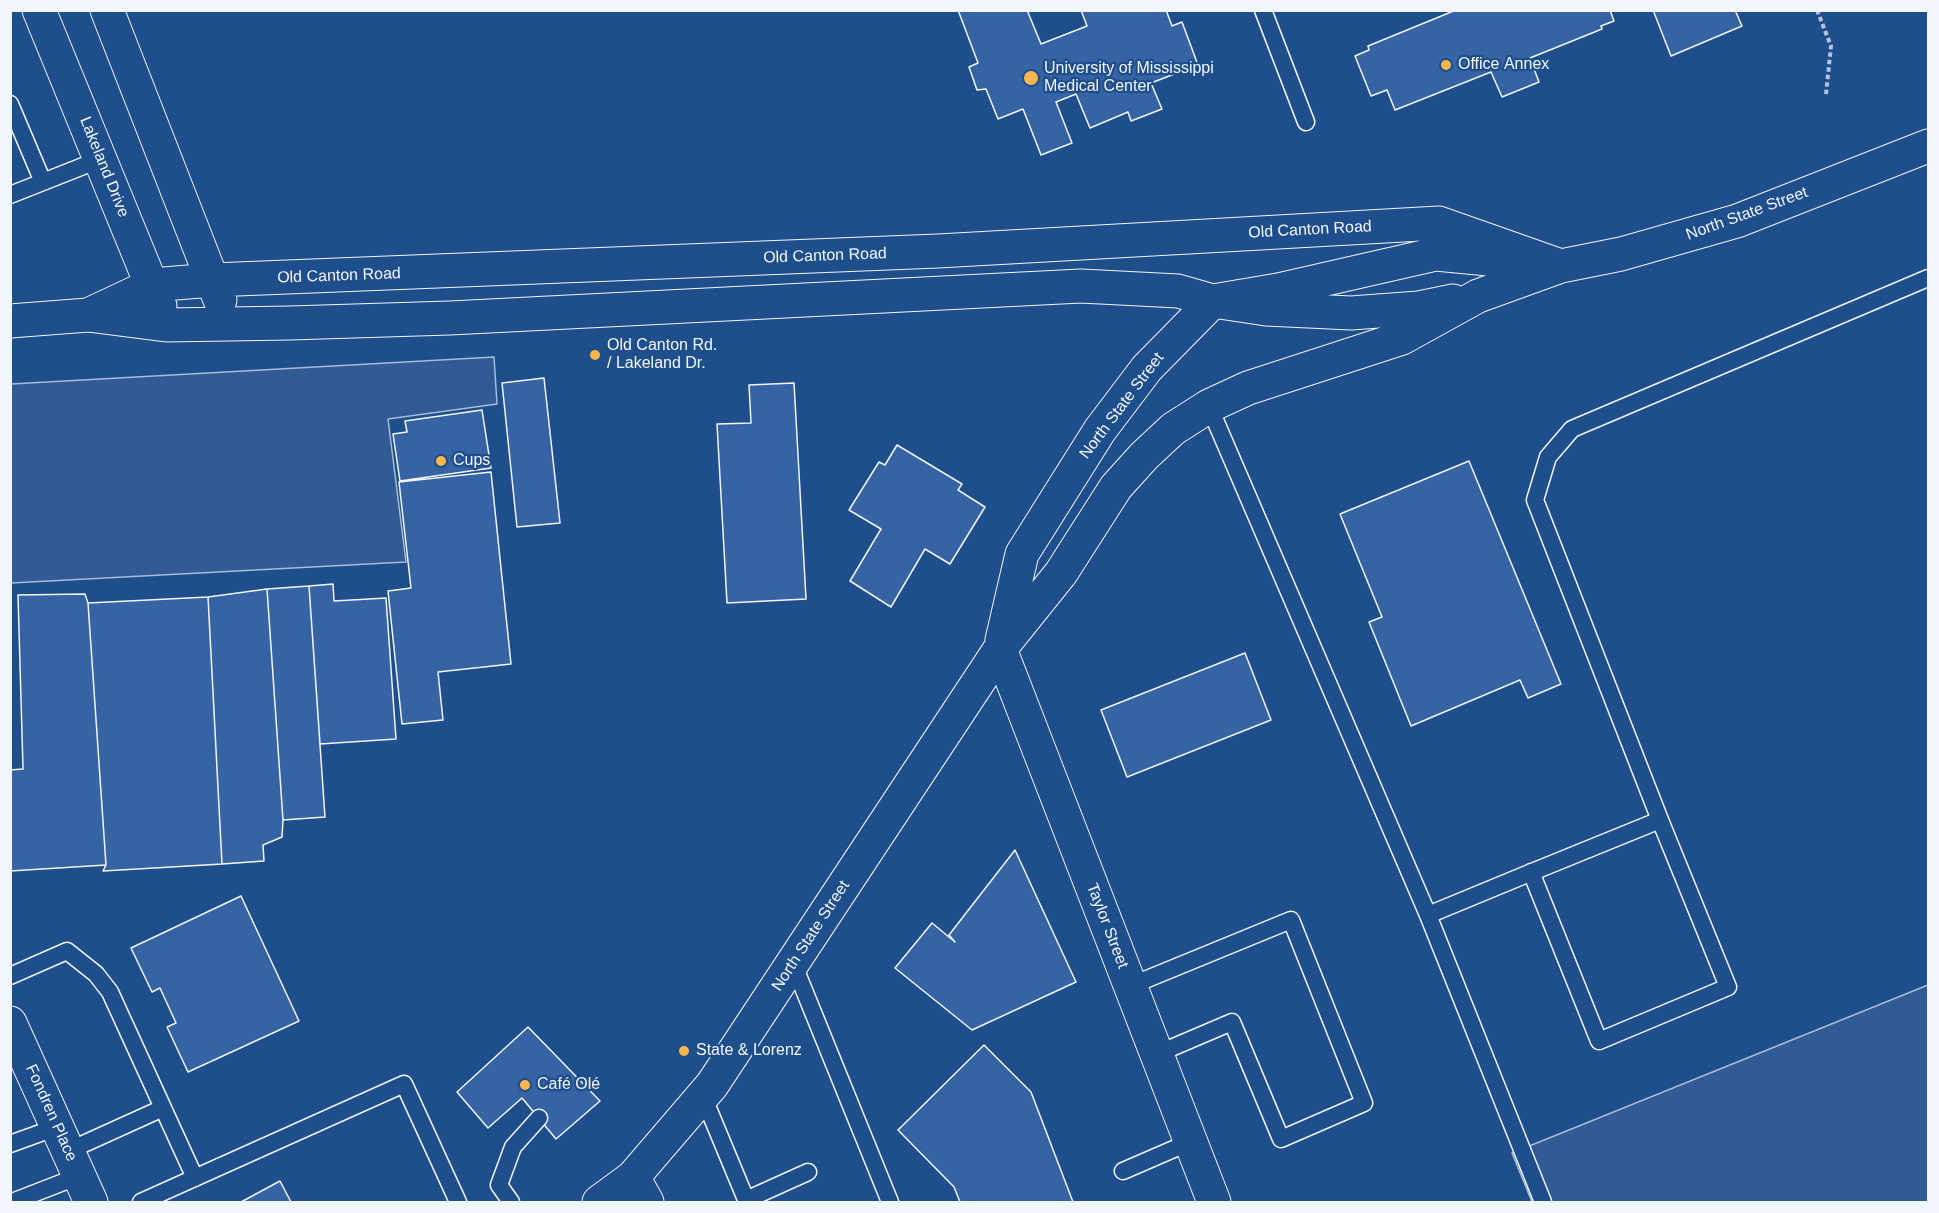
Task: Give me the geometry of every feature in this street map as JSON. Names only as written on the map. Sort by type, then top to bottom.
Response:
[{"type":"main road","name":"Lakeland Drive","points":[[39,10],[152,285],[166,325]]},
{"type":"main road","points":[[107,10],[228,325]]},
{"type":"main road","name":"North State Street","points":[[598,1203],[640,1190],[1000,649],[1061,573],[1116,487],[1173,429],[1209,406],[1248,388],[1402,338],[1478,296],[1561,266],[1621,254],[1737,221],[1929,146]]},
{"type":"main road","name":"Old Canton Road","points":[[88,315],[152,285],[212,280],[938,251],[1439,223],[1561,266]]},
{"type":"main road","name":"North State Street","points":[[1000,649],[1022,554],[1100,430],[1140,377],[1213,301],[1278,290],[1436,254],[1561,266]]},
{"type":"main road","name":"Old Canton Road","points":[[10,321],[88,315],[166,325],[228,325],[450,318],[1081,286],[1178,291],[1213,301],[1266,309],[1351,313],[1419,308],[1478,296]]},
{"type":"main road","name":"Taylor Street","points":[[1000,649],[1214,1203]]},
{"type":"main road","name":"Fondren Place","points":[[10,1023],[18,1059],[74,1164]]},
{"type":"lane","points":[[1263,10],[1306,122]]},
{"type":"lane","points":[[10,105],[14,126],[43,182]]},
{"type":"lane","points":[[10,195],[101,159]]},
{"type":"lane","points":[[1531,872],[1599,1041],[1728,987],[1535,500],[1548,457],[1572,429],[1929,278]]},
{"type":"lane","points":[[1209,406],[1428,915],[1544,1203]]},
{"type":"lane","points":[[1428,915],[1660,820]]},
{"type":"lane","points":[[1130,986],[1291,920],[1364,1103],[1281,1139],[1232,1022],[1157,1054]]},
{"type":"lane","points":[[10,976],[67,951],[96,974],[110,992],[195,1178]]},
{"type":"lane","points":[[793,963],[890,1203]]},
{"type":"lane","points":[[141,1203],[404,1084],[458,1203]]},
{"type":"lane","points":[[703,1096],[746,1201],[808,1172]]},
{"type":"lane","points":[[12,1203],[163,1108]]},
{"type":"lane","points":[[511,1203],[500,1185],[513,1147],[539,1118]]},
{"type":"lane","points":[[1123,1171],[1190,1142]]},
{"type":"lane","points":[[10,1144],[74,1164]]},
{"type":"path","points":[[1816,10],[1831,46],[1826,94]]},
{"type":"shaded area","points":[[494,357],[497,404],[388,419],[406,562],[11,583],[11,384]]},
{"type":"shaded area","points":[[1928,985],[1928,1202],[1532,1202],[1512,1153]]},
{"type":"building","points":[[958,10],[1027,10],[1041,44],[1087,26],[1081,10],[1166,10],[1172,26],[1182,22],[1198,65],[1151,83],[1162,109],[1131,121],[1128,112],[1090,128],[1076,94],[1056,102],[1072,143],[1041,155],[1023,109],[998,119],[986,89],[977,90],[969,67],[978,63]]},
{"type":"building","name":"Office Annex","points":[[1456,10],[1610,10],[1614,21],[1601,26],[1602,29],[1530,58],[1539,82],[1502,97],[1491,72],[1395,110],[1387,90],[1371,96],[1355,56],[1369,50],[1368,46]]},
{"type":"building","points":[[1653,10],[1735,10],[1742,26],[1671,56]]},
{"type":"building","points":[[544,378],[560,523],[517,527],[502,383]]},
{"type":"building","points":[[794,383],[806,599],[727,603],[717,424],[751,423],[749,385]]},
{"type":"building","points":[[482,410],[491,468],[400,481],[393,434],[407,432],[405,421]]},
{"type":"building","points":[[897,445],[962,484],[958,490],[985,507],[950,564],[925,549],[891,607],[850,581],[881,529],[849,510],[879,462],[885,465]]},
{"type":"building","points":[[1469,461],[1561,684],[1528,698],[1520,680],[1411,726],[1369,622],[1382,617],[1340,514]]},
{"type":"building","points":[[491,472],[511,664],[438,672],[443,720],[402,724],[388,591],[411,588],[399,482]]},
{"type":"building","points":[[333,584],[334,601],[386,598],[396,739],[320,744],[309,586]]},
{"type":"building","points":[[309,586],[325,817],[283,820],[267,589]]},
{"type":"building","points":[[267,589],[283,820],[282,837],[263,845],[264,861],[222,864],[208,597]]},
{"type":"building","points":[[85,594],[88,603],[106,865],[10,871],[10,770],[23,769],[18,595]]},
{"type":"building","points":[[208,597],[222,864],[103,871],[106,865],[88,603]]},
{"type":"building","points":[[1245,653],[1271,720],[1127,777],[1101,710]]},
{"type":"building","points":[[1015,850],[1076,982],[972,1030],[895,968],[932,923],[955,942],[949,935]]},
{"type":"building","points":[[241,896],[299,1021],[188,1072],[167,1027],[176,1023],[160,988],[152,992],[131,948]]},
{"type":"building","name":"Café Olé","points":[[528,1027],[600,1101],[556,1139],[522,1098],[488,1128],[457,1092]]},
{"type":"building","points":[[984,1045],[1031,1092],[1073,1202],[960,1202],[954,1187],[898,1130]]},
{"type":"building","points":[[280,1181],[291,1202],[241,1202]]},
{"type":"place","name":"Office Annex","points":[[1446,65]]},
{"type":"place","name":"University of Mississippi Medical Center","points":[[1031,78]]},
{"type":"place","name":"Old Canton Rd. / Lakeland Dr.","points":[[595,355]]},
{"type":"place","name":"Cups","points":[[441,461]]},
{"type":"place","name":"State & Lorenz","points":[[684,1051]]},
{"type":"place","name":"Café Olé","points":[[525,1085]]}]
